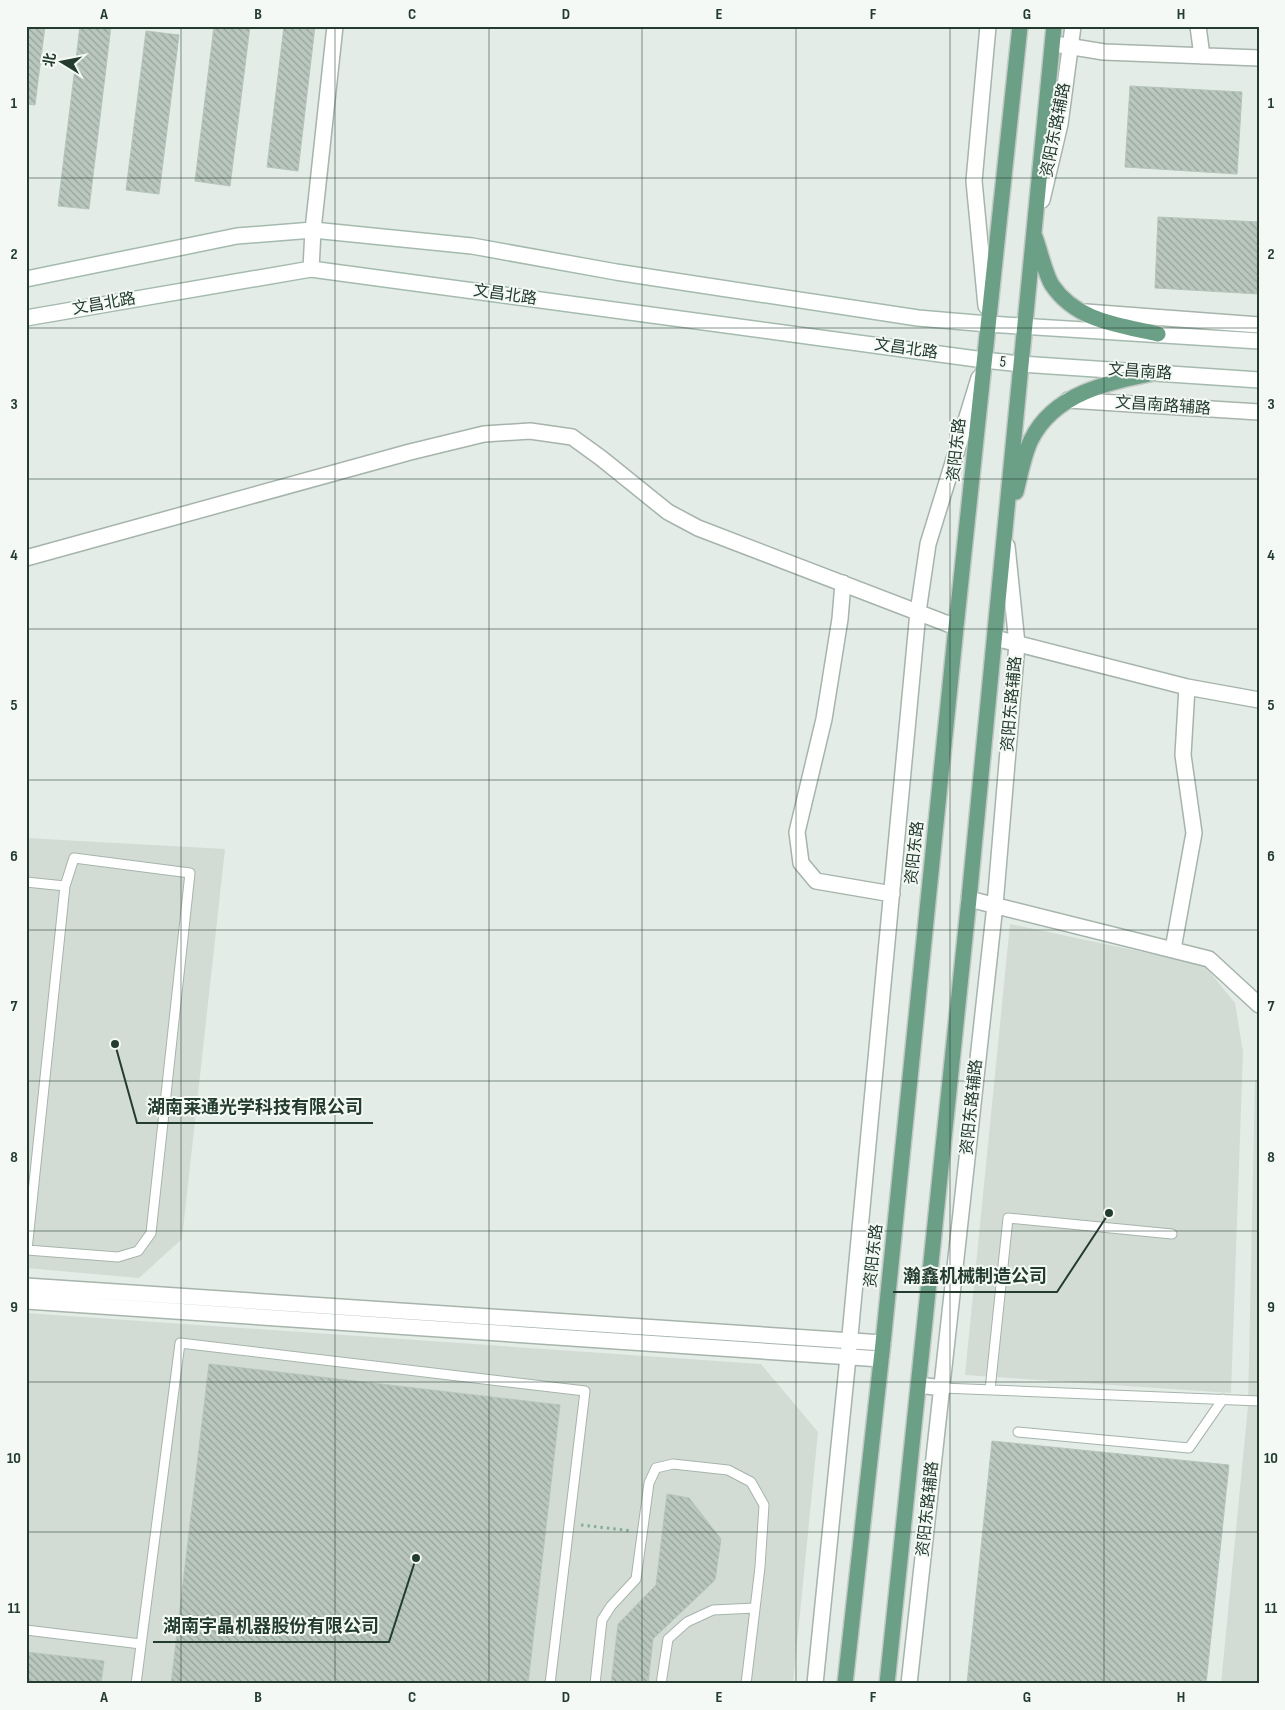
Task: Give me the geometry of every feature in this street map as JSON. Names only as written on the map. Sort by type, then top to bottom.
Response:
[{"type":"main road","name":"资阳东路","points":[[845,1684],[883,1343],[1020,26]]},
{"type":"main road","points":[[887,1684],[969,899],[1054,26]]},
{"type":"main road","points":[[1034,233],[1052,284],[1073,308],[1099,320],[1158,334]]},
{"type":"main road","points":[[1005,529],[1031,440],[1047,416],[1074,396],[1110,382],[1155,373]]},
{"type":"street","points":[[311,269],[313,230],[335,26]]},
{"type":"street","points":[[988,26],[974,180],[988,324]]},
{"type":"street","name":"资阳东路辅路","points":[[1034,233],[1060,124],[1073,26]]},
{"type":"street","points":[[1198,26],[1202,56]]},
{"type":"street","points":[[1052,44],[1104,52],[1259,58]]},
{"type":"street","points":[[26,279],[237,236],[313,230],[472,246],[616,272],[918,318],[1259,341]]},
{"type":"street","name":"文昌北路","points":[[26,318],[311,269],[984,360]]},
{"type":"street","points":[[1082,312],[1259,325]]},
{"type":"street","points":[[815,1684],[848,1357],[918,612],[928,544],[984,360]]},
{"type":"street","name":"5","points":[[984,360],[1021,364]]},
{"type":"street","name":"文昌南路","points":[[1021,364],[1259,380]]},
{"type":"street","name":"文昌南路辅路","points":[[1068,400],[1259,412]]},
{"type":"street","points":[[26,558],[466,438],[484,434],[530,431],[572,437],[668,512],[698,528],[956,627]]},
{"type":"street","name":"资阳东路辅路","points":[[909,1684],[994,906],[1017,644],[1005,529]]},
{"type":"street","points":[[843,583],[840,618],[824,719],[797,832],[801,863],[816,881],[892,894]]},
{"type":"street","points":[[995,638],[1187,686],[1259,700]]},
{"type":"street","points":[[1173,949],[1194,833],[1182,755],[1187,686]]},
{"type":"street","points":[[969,899],[1209,959],[1259,1005]]},
{"type":"street","points":[[26,1286],[883,1343]]},
{"type":"street","points":[[26,1301],[881,1359]]},
{"type":"street","points":[[918,1385],[942,1388]]},
{"type":"lane","points":[[74,858],[190,873],[151,1233],[138,1251],[118,1257],[27,1250],[65,886],[74,858]]},
{"type":"lane","points":[[26,882],[65,886]]},
{"type":"lane","points":[[990,1390],[1008,1218],[1172,1234]]},
{"type":"lane","points":[[136,1684],[180,1343],[584,1391],[550,1684]]},
{"type":"lane","points":[[942,1388],[1259,1401]]},
{"type":"lane","points":[[1018,1432],[1189,1448],[1223,1399]]},
{"type":"lane","points":[[595,1684],[602,1620],[611,1606],[636,1579],[649,1482],[656,1468],[673,1464],[728,1470],[751,1482],[764,1505],[746,1684]]},
{"type":"lane","points":[[661,1684],[668,1639],[687,1622],[713,1610],[755,1608]]},
{"type":"lane","points":[[26,1630],[141,1644]]},
{"type":"path","points":[[569,1524],[642,1532]]},
{"type":"shaded area","points":[[26,838],[225,849],[182,1239],[139,1278],[26,1268]]},
{"type":"shaded area","points":[[1010,924],[1204,965],[1235,1003],[1243,1052],[1231,1393],[965,1375]]},
{"type":"shaded area","points":[[1255,1080],[1259,1081],[1259,1684],[1221,1684],[1248,1406]]},
{"type":"shaded area","points":[[26,1313],[761,1364],[818,1432],[793,1684],[26,1684]]},
{"type":"building","points":[[26,26],[45,26],[35,105],[26,104]]},
{"type":"building","points":[[80,26],[111,26],[89,209],[58,206]]},
{"type":"building","points":[[214,26],[250,26],[230,186],[195,181]]},
{"type":"building","points":[[284,26],[315,26],[298,171],[267,167]]},
{"type":"building","points":[[146,31],[179,35],[159,194],[126,190]]},
{"type":"building","points":[[1130,86],[1242,92],[1237,174],[1125,167]]},
{"type":"building","points":[[1158,217],[1259,222],[1259,294],[1155,288]]},
{"type":"building","points":[[209,1364],[560,1405],[528,1684],[171,1684]]},
{"type":"building","points":[[992,1441],[1229,1465],[1206,1684],[967,1684]]},
{"type":"building","points":[[667,1494],[689,1498],[721,1539],[715,1580],[653,1639],[648,1684],[611,1684],[618,1624],[656,1585]]},
{"type":"building","points":[[26,1652],[104,1661],[101,1684],[26,1684]]},
{"type":"place","name":"湖南莱通光学科技有限公司","points":[[115,1044]]},
{"type":"place","name":"瀚鑫机械制造公司","points":[[1109,1213]]},
{"type":"place","name":"湖南宇晶机器股份有限公司","points":[[416,1558]]}]
